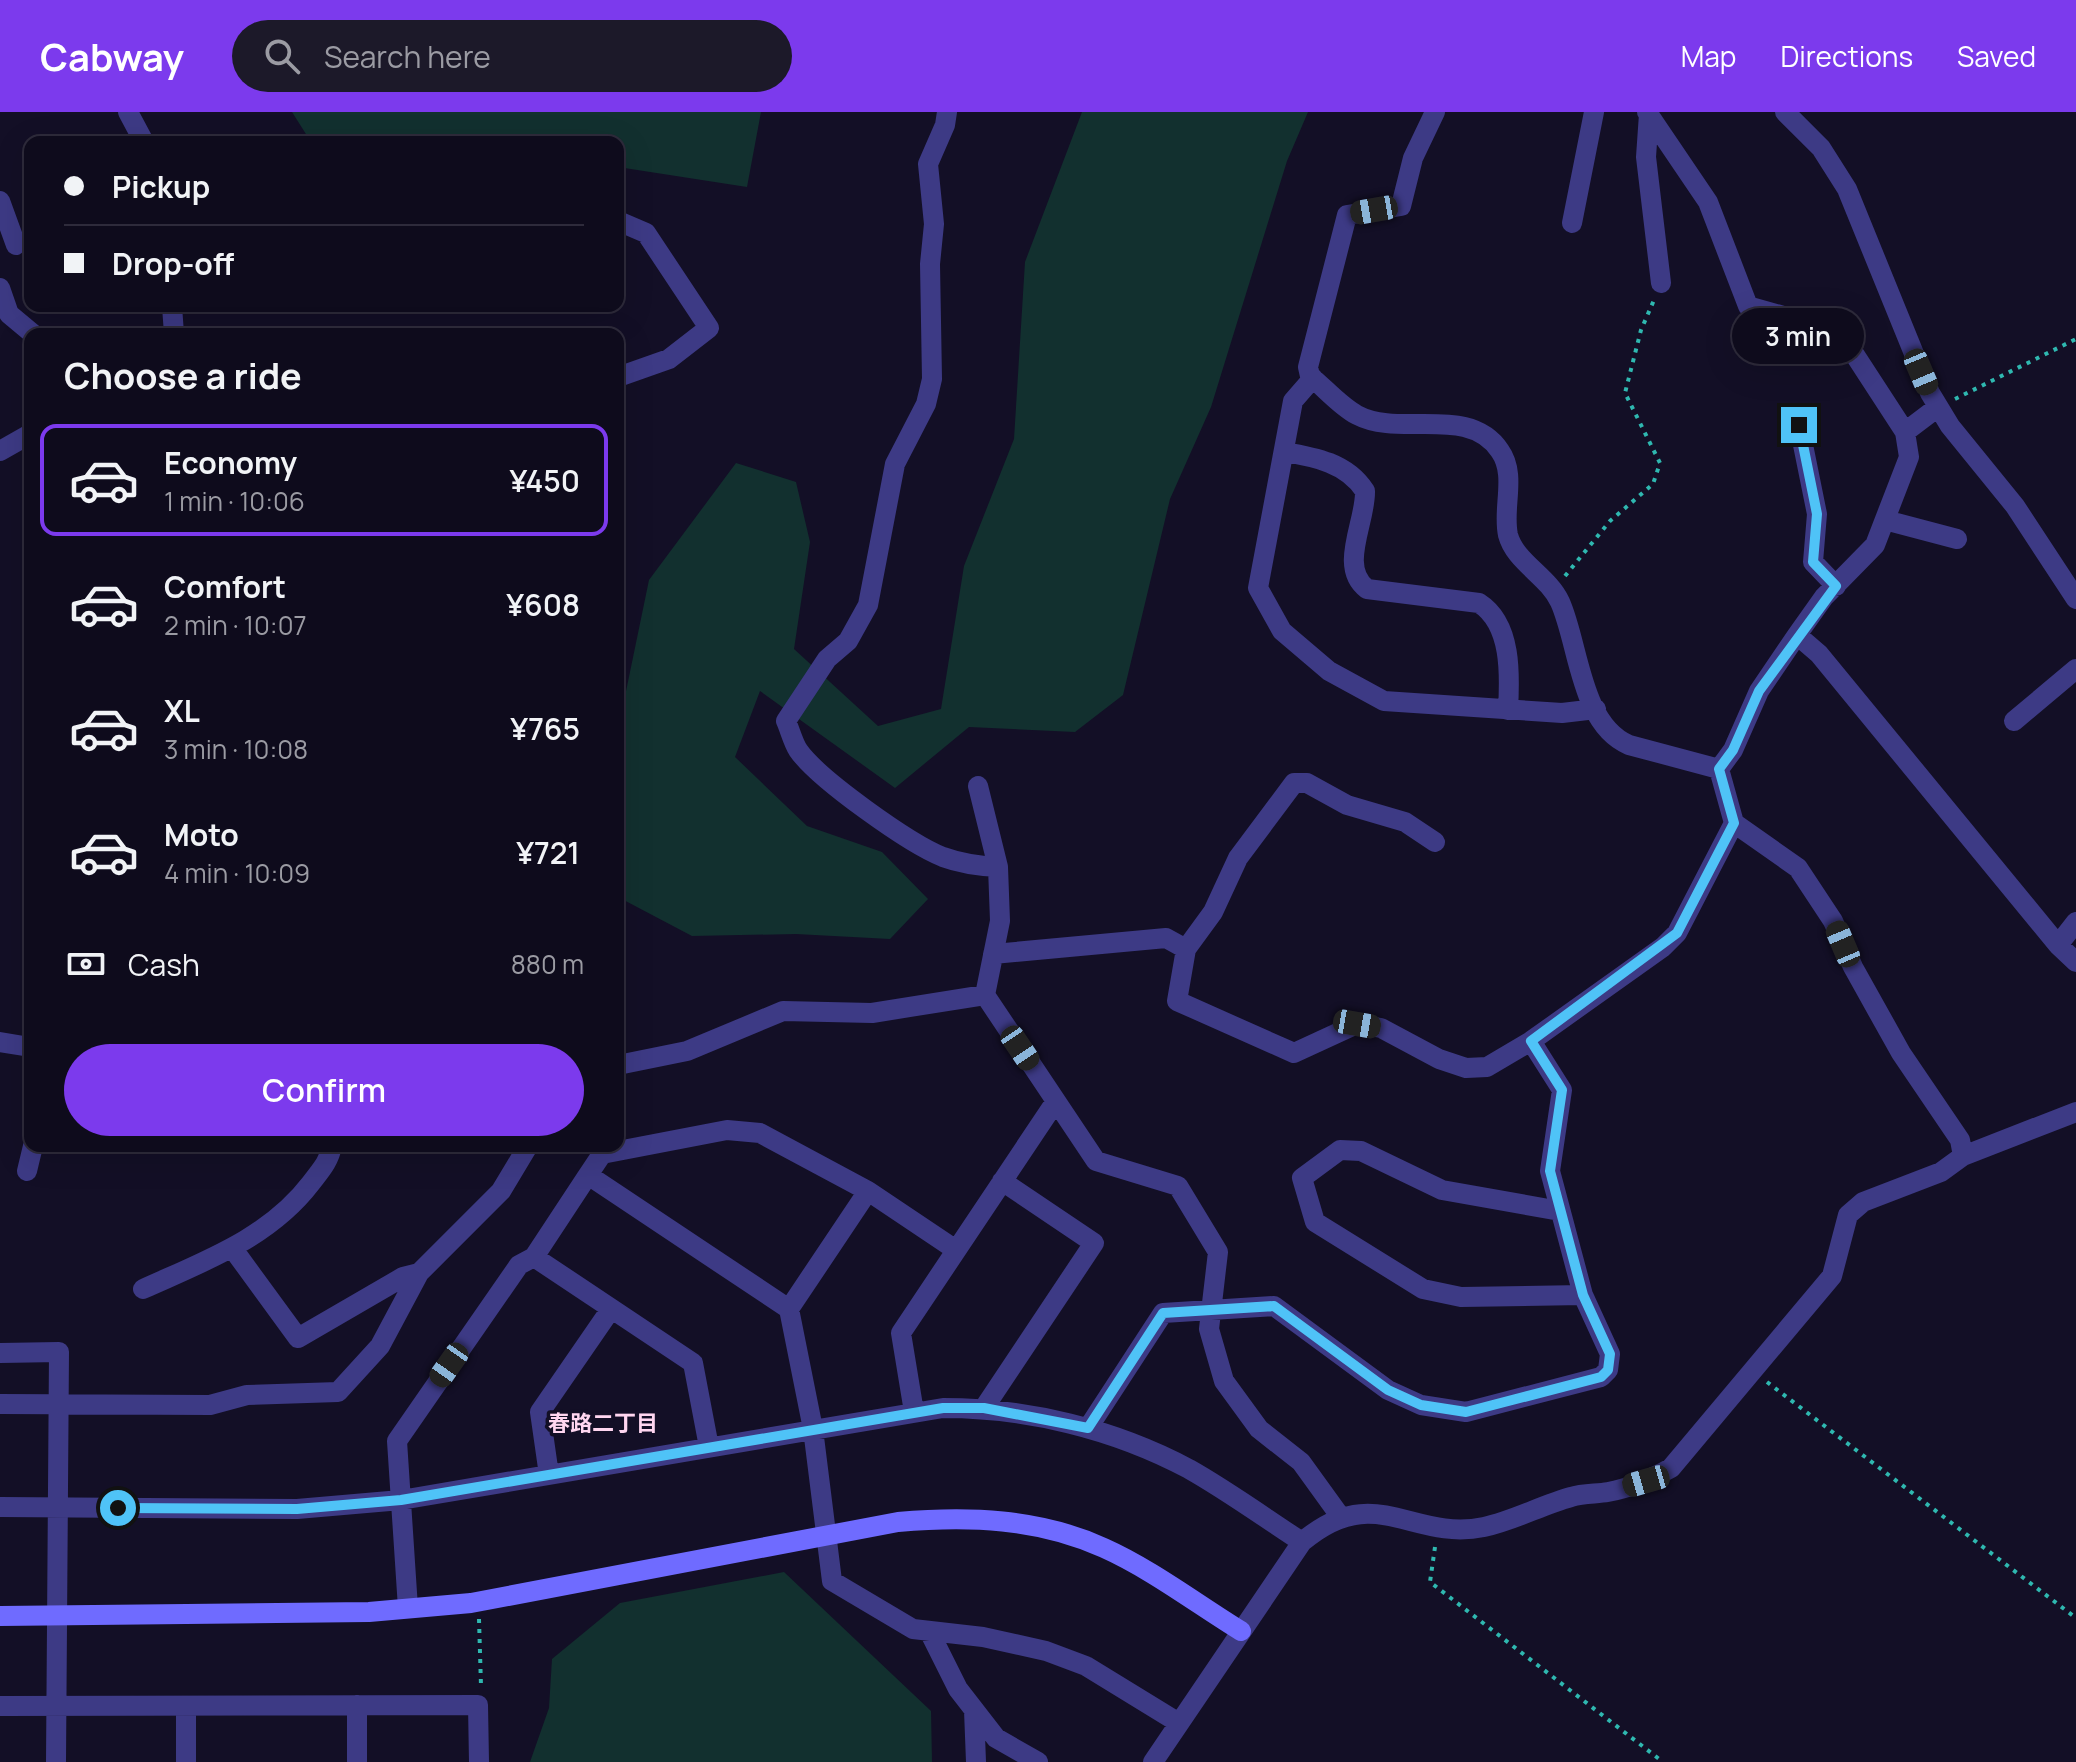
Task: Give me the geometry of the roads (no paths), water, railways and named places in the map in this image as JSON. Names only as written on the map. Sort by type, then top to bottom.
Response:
[{"type":"street","points":[[128,112],[141,136]]},
{"type":"street","points":[[947,112],[945,125],[928,164],[934,224],[930,264],[932,379],[926,404],[895,464],[868,605],[848,641],[827,659],[786,721],[799,751],[837,786],[888,824],[941,856],[972,866],[998,867]]},
{"type":"street","points":[[1435,112],[1413,158],[1401,206],[1347,215],[1308,367],[1313,378],[1357,415],[1373,420],[1464,427],[1488,436],[1507,464],[1508,534],[1515,550],[1553,589],[1561,604],[1573,658],[1604,727],[1616,740],[1719,769]]},
{"type":"street","points":[[1572,223],[1594,112]]},
{"type":"street","points":[[1785,112],[1821,148],[1847,189],[1938,407],[2015,506],[2076,599]]},
{"type":"street","points":[[1648,113],[1646,157],[1661,283]]},
{"type":"street","points":[[1648,113],[1708,202],[1748,306],[1794,319],[1851,349],[1905,432],[1909,457],[1875,545],[1836,586],[1797,635],[1759,691],[1733,750],[1719,769]]},
{"type":"street","points":[[0,201],[15,245]]},
{"type":"street","points":[[624,224],[646,233],[709,328],[669,359],[624,375]]},
{"type":"street","points":[[0,288],[9,314],[26,328]]},
{"type":"street","points":[[1313,378],[1293,401],[1258,588],[1282,631],[1329,671],[1384,701],[1562,713],[1596,709]]},
{"type":"street","points":[[1905,432],[1938,407]]},
{"type":"street","points":[[1799,425],[1817,514],[1813,562],[1836,586]]},
{"type":"street","points":[[0,451],[24,437]]},
{"type":"street","points":[[1284,452],[1323,459],[1358,479],[1365,491],[1353,567],[1356,580],[1367,589],[1479,603],[1491,611],[1511,669],[1508,710]]},
{"type":"street","points":[[1885,520],[1957,539]]},
{"type":"street","points":[[1797,635],[1819,654],[2058,945],[2076,962]]},
{"type":"street","points":[[2014,721],[2076,669]]},
{"type":"street","points":[[1719,769],[1734,823],[1798,868],[1833,921],[1853,967],[1901,1053],[1960,1140],[1963,1156]]},
{"type":"street","points":[[1435,842],[1405,822],[1347,805],[1307,783],[1294,783],[1238,858],[1213,912],[1186,949],[1177,1001],[1294,1053],[1357,1024],[1381,1028],[1439,1059],[1466,1068],[1487,1067],[1531,1041],[1677,933],[1734,823]]},
{"type":"street","points":[[978,786],[998,867],[1000,921],[985,995],[1096,1161],[1178,1186],[1218,1252],[1209,1329],[1224,1381],[1259,1429],[1301,1462],[1340,1516]]},
{"type":"street","points":[[2058,945],[2076,922]]},
{"type":"street","points":[[993,954],[1166,938],[1186,949]]},
{"type":"street","points":[[624,1064],[687,1051],[783,1011],[872,1013],[985,995]]},
{"type":"street","points":[[1088,1428],[1163,1313],[1274,1306],[1388,1390],[1421,1405],[1466,1412],[1601,1377],[1608,1370],[1610,1354],[1583,1295],[1550,1171],[1562,1090],[1531,1041]]},
{"type":"street","points":[[0,1042],[24,1046]]},
{"type":"street","points":[[914,1412],[901,1333],[1056,1101]]},
{"type":"street","points":[[1153,1762],[1302,1542],[1340,1516],[1365,1513],[1438,1525],[1482,1528],[1574,1496],[1609,1492],[1646,1481],[1671,1468],[1832,1276],[1848,1215],[1863,1202],[1941,1172],[1963,1156],[2076,1112]]},
{"type":"street","points":[[624,1150],[727,1130],[760,1133],[868,1191],[956,1250]]},
{"type":"street","points":[[1560,1211],[1442,1190],[1361,1151],[1340,1150],[1302,1178],[1315,1222],[1423,1289],[1461,1297],[1583,1295]]},
{"type":"street","points":[[27,1171],[32,1152]]},
{"type":"street","points":[[143,1289],[233,1249],[291,1209],[329,1159],[331,1152]]},
{"type":"street","points":[[0,1404],[210,1405],[247,1395],[338,1392],[380,1346],[419,1273],[501,1191],[524,1152]]},
{"type":"street","points":[[408,1608],[397,1441],[519,1265],[534,1257],[602,1154],[612,1152]]},
{"type":"street","points":[[588,1175],[789,1309],[813,1429],[832,1581],[913,1629],[983,1637],[1046,1651],[1086,1666],[1179,1723]]},
{"type":"street","points":[[984,1408],[1094,1243],[1002,1181]]},
{"type":"street","points":[[789,1309],[868,1191]]},
{"type":"street","points":[[233,1249],[298,1338],[403,1277],[419,1273]]},
{"type":"street","points":[[534,1257],[693,1363],[709,1447]]},
{"type":"street","points":[[549,1475],[540,1412],[611,1309]]},
{"type":"street","points":[[0,1353],[59,1352],[56,1762]]},
{"type":"street","points":[[0,1507],[297,1509],[401,1500],[914,1412],[984,1408],[1088,1428],[1190,1470],[1302,1542]]},
{"type":"street","points":[[0,1616],[369,1612],[478,1602],[898,1522],[952,1517],[994,1519],[1064,1533],[1105,1548],[1241,1631]]},
{"type":"street","points":[[929,1631],[958,1689],[996,1738],[1038,1762]]},
{"type":"street","points":[[357,1705],[357,1762]]},
{"type":"street","points":[[0,1706],[478,1705],[479,1762]]},
{"type":"street","points":[[186,1706],[186,1762]]},
{"type":"street","points":[[974,1710],[976,1762]]},
{"type":"district","name":"春路二丁目","points":[[603,1423]]}]
